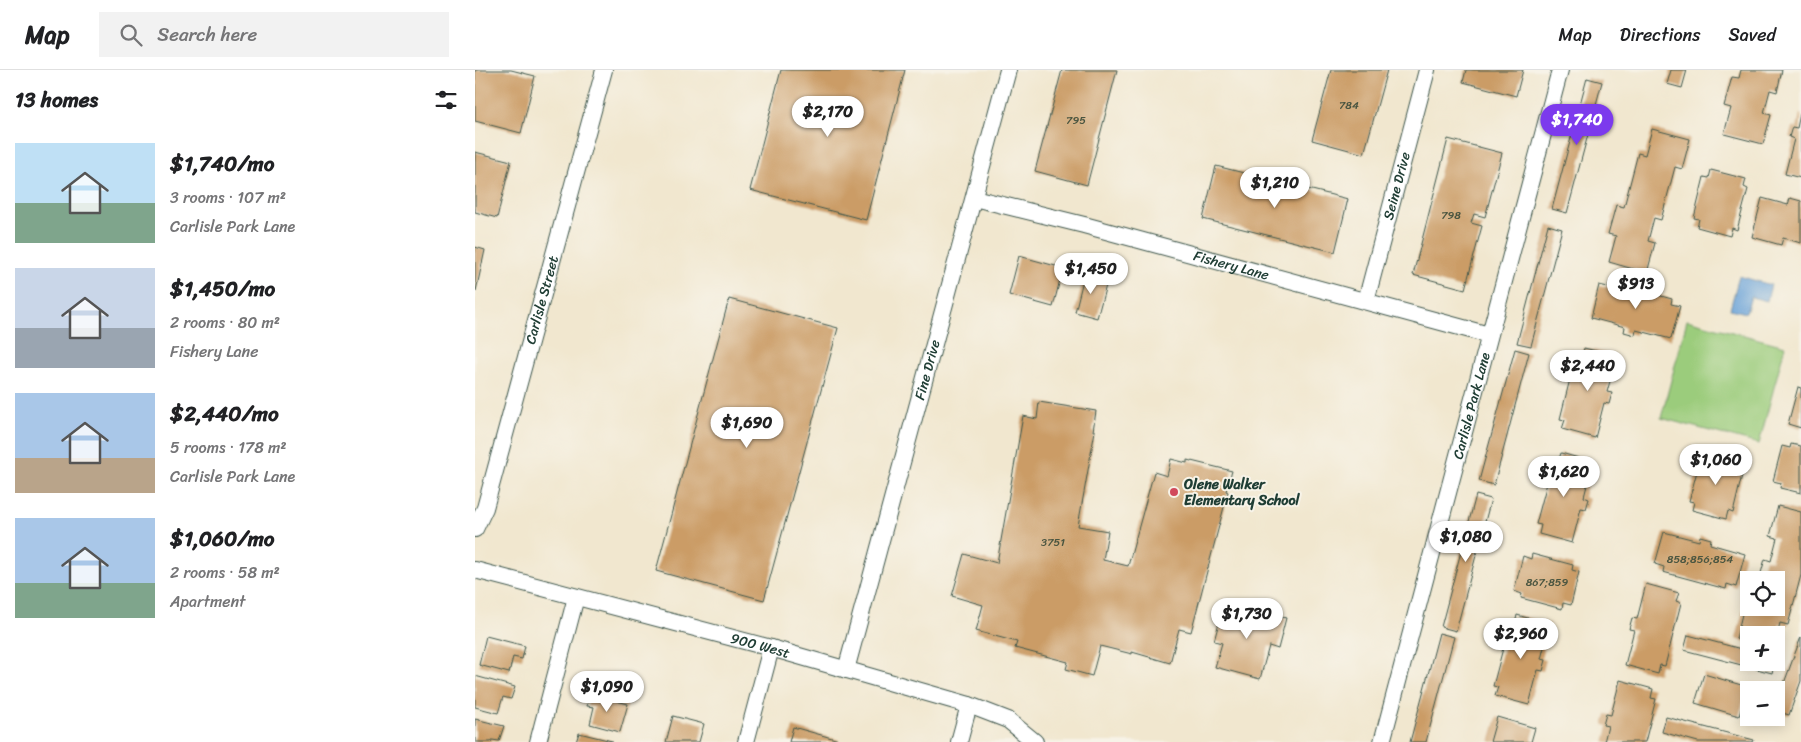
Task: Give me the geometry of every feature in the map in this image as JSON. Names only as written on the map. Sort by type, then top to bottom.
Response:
[{"type":"street","name":"Carlisle Street","points":[[475,529],[485,508],[604,70]]},
{"type":"street","name":"Fine Drive","points":[[846,670],[1009,70]]},
{"type":"street","name":"Seine Drive","points":[[1366,301],[1427,70]]},
{"type":"street","name":"Carlisle Park Lane","points":[[1382,742],[1559,70]]},
{"type":"street","name":"Fishery Lane","points":[[973,198],[1013,207],[1489,335]]},
{"type":"street","name":"900 West","points":[[475,570],[771,648],[969,705],[1008,720],[1035,742]]},
{"type":"street","points":[[538,742],[576,598]]},
{"type":"street","points":[[746,742],[771,648]]},
{"type":"street","points":[[959,742],[969,705]]},
{"type":"green space","points":[[1687,320],[1785,346],[1759,444],[1661,418]]},
{"type":"water","points":[[1739,276],[1771,285],[1767,301],[1751,297],[1746,313],[1730,309]]},
{"type":"building","points":[[475,70],[511,70],[535,76],[521,133],[475,121]]},
{"type":"building","points":[[781,70],[905,70],[866,220],[750,190]]},
{"type":"building","points":[[1062,70],[1117,70],[1087,185],[1035,171]]},
{"type":"building","points":[[1331,70],[1387,70],[1364,154],[1312,140]]},
{"type":"building","points":[[1466,70],[1523,70],[1516,96],[1463,82]]},
{"type":"building","points":[[1671,70],[1687,70],[1682,88],[1667,84]]},
{"type":"building","points":[[1741,70],[1782,70],[1777,92],[1770,90],[1764,113],[1771,115],[1763,144],[1724,134],[1731,108],[1724,106],[1732,77],[1739,78]]},
{"type":"building","points":[[1587,78],[1602,82],[1567,213],[1552,209]]},
{"type":"building","points":[[1800,114],[1801,178],[1785,174],[1794,139],[1789,137],[1792,127],[1797,128]]},
{"type":"building","points":[[1652,129],[1690,139],[1682,169],[1675,167],[1661,220],[1654,218],[1648,241],[1655,243],[1647,273],[1609,262],[1616,236],[1608,234],[1616,205],[1624,207],[1638,153],[1645,155]]},
{"type":"building","points":[[1448,139],[1502,153],[1485,217],[1474,214],[1471,223],[1482,226],[1465,289],[1413,275]]},
{"type":"building","points":[[475,152],[511,161],[497,218],[475,212]]},
{"type":"building","points":[[1216,166],[1348,199],[1335,252],[1203,219]]},
{"type":"building","points":[[1711,170],[1746,179],[1744,187],[1748,189],[1737,230],[1732,228],[1730,236],[1697,227],[1699,219],[1694,218],[1704,177],[1709,178]]},
{"type":"building","points":[[1762,198],[1788,205],[1790,198],[1801,201],[1801,243],[1783,238],[1781,245],[1752,237]]},
{"type":"building","points":[[1548,225],[1562,229],[1531,346],[1517,343]]},
{"type":"building","points":[[475,247],[485,250],[476,291],[475,291]]},
{"type":"building","points":[[1019,256],[1063,268],[1053,307],[1009,295]]},
{"type":"building","points":[[1085,272],[1108,278],[1097,318],[1075,312]]},
{"type":"building","points":[[1610,282],[1672,299],[1671,304],[1680,306],[1671,339],[1636,330],[1635,335],[1624,332],[1625,327],[1591,318],[1599,285],[1608,287]]},
{"type":"building","points":[[729,299],[838,328],[764,600],[656,571]]},
{"type":"building","points":[[1584,348],[1617,356],[1607,392],[1612,393],[1609,404],[1604,403],[1595,438],[1562,429],[1565,420],[1560,419],[1576,355],[1582,357]]},
{"type":"building","points":[[1515,349],[1529,353],[1494,485],[1479,481]]},
{"type":"building","points":[[1798,387],[1801,388],[1801,428],[1788,424]]},
{"type":"building","points":[[1039,402],[1096,411],[1093,431],[1095,431],[1078,526],[1108,531],[1103,560],[1128,566],[1154,472],[1167,476],[1171,459],[1187,463],[1187,460],[1232,471],[1191,632],[1179,629],[1170,663],[1132,652],[1132,654],[1100,646],[1092,676],[1066,669],[1068,662],[1015,648],[1017,642],[976,631],[983,605],[952,596],[964,554],[997,563],[1023,416],[1037,419]]},
{"type":"building","points":[[1791,444],[1801,446],[1801,493],[1780,488],[1781,483],[1773,481],[1782,446],[1790,448]]},
{"type":"building","points":[[1561,453],[1593,462],[1584,497],[1589,499],[1586,509],[1581,508],[1572,543],[1539,534],[1541,525],[1536,524],[1553,461],[1558,462]]},
{"type":"building","points":[[1707,453],[1742,462],[1739,470],[1743,471],[1733,513],[1728,511],[1726,519],[1692,510],[1694,502],[1689,501],[1700,460],[1705,461]]},
{"type":"building","points":[[1476,495],[1491,499],[1456,631],[1441,627]]},
{"type":"building","points":[[1778,506],[1801,512],[1801,575],[1788,625],[1780,623],[1779,626],[1740,626],[1740,640],[1736,639],[1742,616],[1785,616],[1785,571],[1762,571],[1765,559],[1771,561],[1777,538],[1770,536]]},
{"type":"building","points":[[1664,532],[1699,541],[1700,536],[1711,539],[1710,544],[1745,554],[1736,587],[1727,584],[1726,589],[1663,572],[1664,567],[1655,564]]},
{"type":"building","points":[[1532,554],[1573,565],[1572,570],[1579,572],[1571,605],[1563,603],[1562,609],[1521,598],[1522,594],[1514,591],[1523,556],[1531,559]]},
{"type":"building","points":[[1646,584],[1679,593],[1676,601],[1681,603],[1665,666],[1660,665],[1658,674],[1625,665],[1634,630],[1629,629],[1632,618],[1637,619]]},
{"type":"building","points":[[1232,604],[1286,618],[1278,649],[1269,646],[1260,679],[1215,667],[1222,643],[1214,641],[1220,619],[1227,621]]},
{"type":"building","points":[[1517,615],[1550,624],[1541,659],[1546,660],[1543,671],[1538,670],[1529,705],[1495,696],[1498,687],[1493,686],[1510,622],[1515,624]]},
{"type":"building","points":[[1439,633],[1454,637],[1426,742],[1410,742]]},
{"type":"building","points":[[1688,635],[1740,649],[1740,665],[1684,650]]},
{"type":"building","points":[[486,636],[525,646],[522,659],[513,657],[509,673],[479,665]]},
{"type":"building","points":[[1801,637],[1801,681],[1789,715],[1785,714],[1785,681]]},
{"type":"building","points":[[1704,674],[1740,685],[1739,716],[1695,703]]},
{"type":"building","points":[[475,676],[515,687],[511,699],[503,697],[498,713],[475,707]]},
{"type":"building","points":[[1620,680],[1653,689],[1651,698],[1656,699],[1645,742],[1604,742],[1608,726],[1603,725],[1606,714],[1611,715]]},
{"type":"building","points":[[590,694],[628,704],[620,732],[590,724],[594,707],[587,706]]},
{"type":"building","points":[[673,716],[704,724],[699,742],[666,742]]},
{"type":"building","points":[[1497,717],[1535,728],[1531,742],[1490,742]]},
{"type":"building","points":[[1666,717],[1754,740],[1753,742],[1698,742],[1662,732]]},
{"type":"building","points":[[475,719],[504,726],[499,741],[475,742]]},
{"type":"building","points":[[793,727],[839,740],[838,742],[789,742]]},
{"type":"building","points":[[579,733],[612,741],[612,742],[576,742]]},
{"type":"place","name":"Olene Walker Elementary School","points":[[1174,492]]}]
